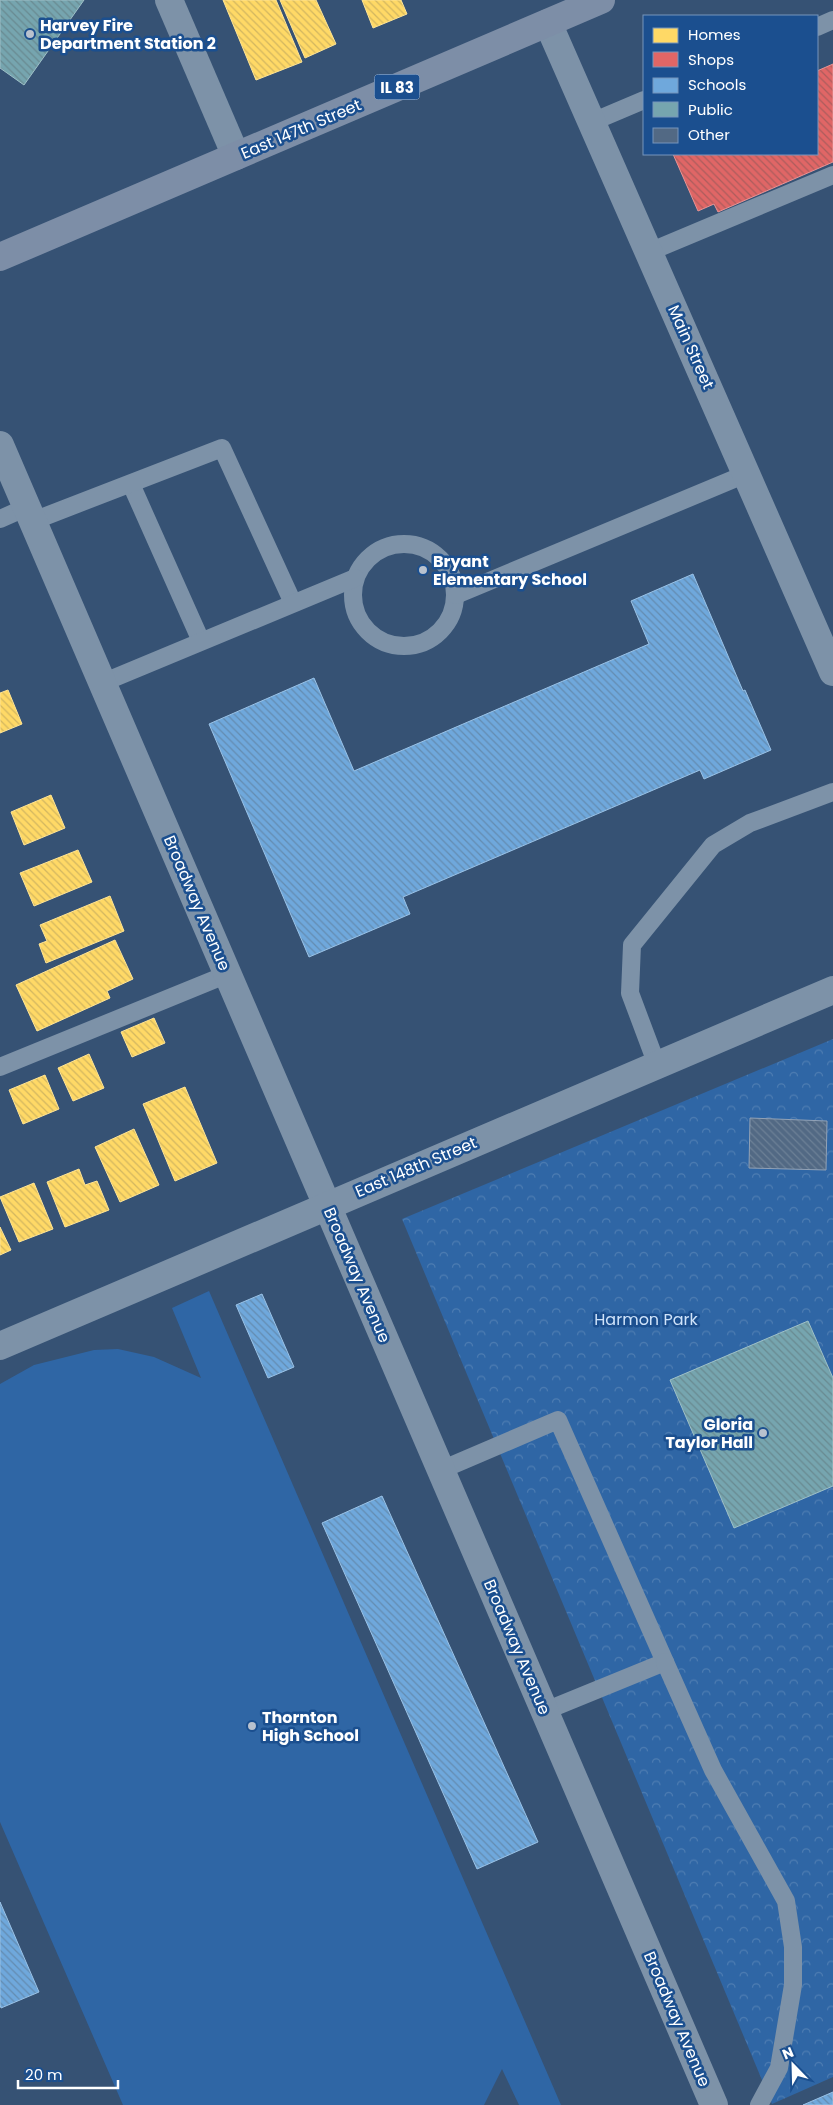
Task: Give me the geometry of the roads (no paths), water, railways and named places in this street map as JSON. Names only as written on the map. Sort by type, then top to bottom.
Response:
[{"type":"main road","name":"East 147th Street","points":[[0,257],[602,0]]},
{"type":"street","points":[[169,0],[236,156]]},
{"type":"street","name":"Main Street","points":[[548,22],[833,672]]},
{"type":"street","name":"Broadway Avenue","points":[[0,445],[714,2105]]},
{"type":"street","name":"East 148th Street","points":[[0,1346],[833,990]]},
{"type":"lane","points":[[818,27],[833,20]]},
{"type":"lane","points":[[592,122],[643,100]]},
{"type":"lane","points":[[649,252],[833,175]]},
{"type":"lane","points":[[0,519],[30,514],[131,484],[222,448],[293,603]]},
{"type":"lane","points":[[456,595],[746,474]]},
{"type":"lane","points":[[131,484],[201,641]]},
{"type":"lane","points":[[408,543],[424,548],[439,557],[449,570],[456,595],[449,619],[438,632],[424,642],[408,646],[391,644],[375,637],[363,626],[355,611],[352,594],[355,578],[364,563],[376,551],[392,545],[408,543]]},
{"type":"lane","points":[[102,683],[355,578]]},
{"type":"lane","points":[[657,1065],[630,993],[632,946],[713,845],[750,823],[833,792]]},
{"type":"lane","points":[[0,1068],[228,974]]},
{"type":"lane","points":[[441,1470],[558,1420],[713,1770],[786,1902],[793,1947],[793,1985],[779,2068],[759,2105]]},
{"type":"lane","points":[[545,1711],[665,1662]]},
{"type":"place","name":"Harvey Fire Department Station 2","points":[[30,34]]},
{"type":"place","name":"Bryant Elementary School","points":[[423,570]]},
{"type":"place","name":"Gloria Taylor Hall","points":[[763,1433]]},
{"type":"place","name":"Thornton High School","points":[[252,1726]]},
{"type":"park label","name":"Harmon Park","points":[[646,1319]]}]
